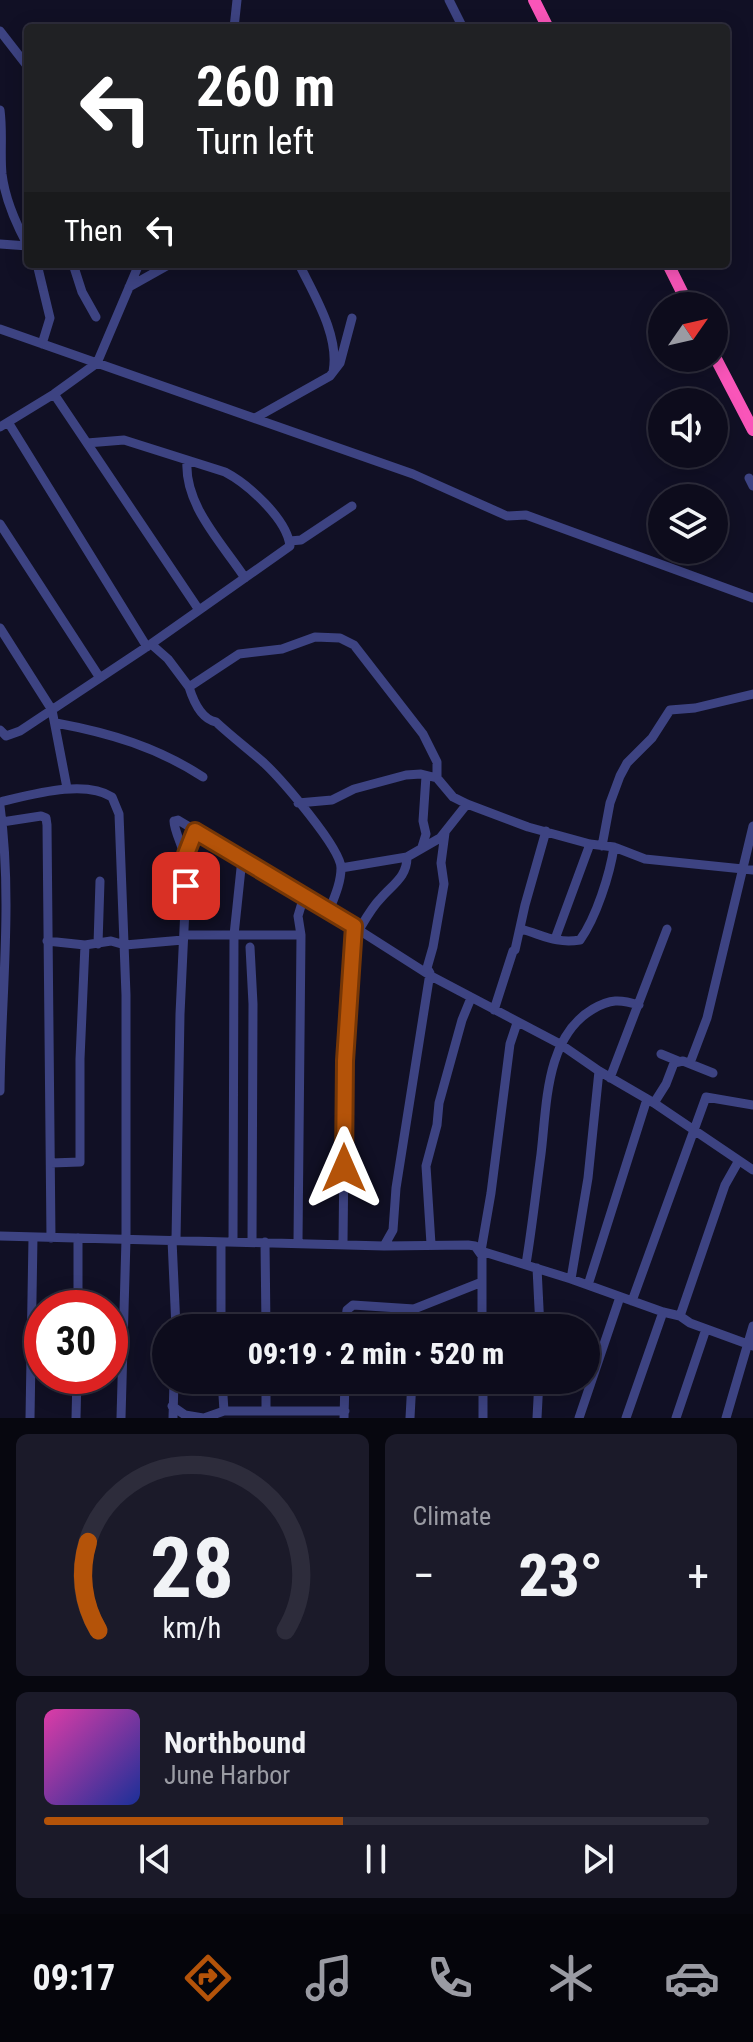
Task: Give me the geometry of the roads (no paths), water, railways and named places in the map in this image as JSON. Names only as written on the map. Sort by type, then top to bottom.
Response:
[{"type":"highway","points":[[534,0],[546,24]]},
{"type":"highway","points":[[670,268],[682,292]]},
{"type":"highway","points":[[723,372],[753,430]]},
{"type":"street","points":[[234,24],[237,0]]},
{"type":"street","points":[[449,0],[461,24]]},
{"type":"street","points":[[0,31],[24,62]]},
{"type":"street","points":[[0,110],[4,196],[24,238]]},
{"type":"street","points":[[0,244],[24,246]]},
{"type":"street","points":[[38,268],[50,318],[42,344]]},
{"type":"street","points":[[74,268],[82,292],[96,317]]},
{"type":"street","points":[[137,268],[97,363],[4,425],[149,646],[168,659],[209,721],[216,722],[265,765],[326,836],[338,854],[341,868],[329,911]]},
{"type":"street","points":[[129,287],[163,268]]},
{"type":"street","points":[[301,268],[329,334],[334,356],[333,372]]},
{"type":"street","points":[[255,418],[333,372],[340,363],[352,318]]},
{"type":"street","points":[[0,329],[413,474],[507,516],[526,515],[753,598]]},
{"type":"street","points":[[54,394],[199,610]]},
{"type":"street","points":[[87,443],[124,440],[225,472],[240,480],[265,505],[290,541]]},
{"type":"street","points":[[187,461],[186,477],[192,497],[245,578]]},
{"type":"street","points":[[290,541],[301,540],[352,506]]},
{"type":"street","points":[[0,524],[100,678]]},
{"type":"street","points":[[0,730],[11,736],[52,710],[286,549],[290,541]]},
{"type":"street","points":[[0,628],[52,710],[67,788]]},
{"type":"street","points":[[189,687],[239,654],[282,649],[315,637],[340,638],[354,645],[362,654],[423,734],[437,762],[437,778]]},
{"type":"street","points":[[602,846],[610,803],[620,776],[627,763],[652,738],[670,710],[695,708],[753,694]]},
{"type":"street","points":[[56,723],[126,739],[203,777]]},
{"type":"street","points":[[298,803],[332,800],[354,789],[421,774],[437,778],[453,797],[502,819],[590,844],[614,847],[645,859],[753,870]]},
{"type":"street","points":[[422,847],[426,834],[423,821],[426,776]]},
{"type":"street","points":[[0,1091],[0,804],[67,788],[97,790],[112,797],[122,828],[126,1239],[121,1418]]},
{"type":"street","points":[[341,868],[407,857],[445,833],[467,804]]},
{"type":"street","points":[[2,822],[46,818],[51,1238]]},
{"type":"street","points":[[186,854],[173,824],[176,820],[430,975],[560,1044],[753,1170]]},
{"type":"street","points":[[690,1063],[707,1018],[753,826]]},
{"type":"street","points":[[176,1314],[174,1240],[186,854],[195,831]]},
{"type":"street","points":[[494,1010],[521,929],[546,831]]},
{"type":"street","points":[[384,1246],[393,1230],[396,1188],[430,975],[427,968],[444,884],[441,863],[445,833]]},
{"type":"street","points":[[555,939],[590,844]]},
{"type":"street","points":[[521,929],[552,941],[580,940],[610,869],[614,847]]},
{"type":"street","points":[[343,1243],[345,1061],[356,928],[379,899],[398,884],[408,862],[407,857]]},
{"type":"street","points":[[233,1242],[234,935],[242,859]]},
{"type":"street","points":[[98,944],[100,881]]},
{"type":"street","points":[[298,1242],[301,935],[298,916],[304,896]]},
{"type":"street","points":[[610,1078],[667,929]]},
{"type":"street","points":[[47,941],[85,945],[111,941],[125,945],[234,935],[301,935]]},
{"type":"street","points":[[51,1163],[80,1162],[85,945]]},
{"type":"street","points":[[250,947],[253,1004],[252,1242]]},
{"type":"street","points":[[431,1244],[426,1166],[437,1125],[439,1103],[471,998]]},
{"type":"street","points":[[526,1264],[548,1099],[560,1044],[574,1023],[602,1003],[622,1000],[639,1005]]},
{"type":"street","points":[[482,1314],[481,1251],[510,1044],[517,1023]]},
{"type":"street","points":[[661,1054],[713,1073]]},
{"type":"street","points":[[588,1285],[650,1101],[666,1084],[674,1063],[678,1061]]},
{"type":"street","points":[[571,1279],[588,1178],[599,1071]]},
{"type":"street","points":[[632,1301],[706,1097],[753,1105]]},
{"type":"street","points":[[680,1316],[725,1185],[738,1162]]},
{"type":"street","points":[[0,1236],[384,1246],[468,1245],[680,1316],[750,1345]]},
{"type":"street","points":[[30,1418],[33,1237]]},
{"type":"street","points":[[78,1238],[78,1290]]},
{"type":"street","points":[[221,1242],[221,1314]]},
{"type":"street","points":[[265,1242],[266,1314]]},
{"type":"street","points":[[537,1268],[539,1314]]},
{"type":"street","points":[[347,1314],[353,1305],[414,1309],[482,1282]]},
{"type":"street","points":[[579,1418],[620,1297]]},
{"type":"street","points":[[414,1309],[414,1314]]},
{"type":"street","points":[[626,1418],[663,1312]]},
{"type":"street","points":[[726,1418],[750,1345],[753,1326]]},
{"type":"street","points":[[676,1418],[706,1329]]},
{"type":"street","points":[[76,1418],[77,1394]]},
{"type":"street","points":[[173,1394],[173,1418]]},
{"type":"street","points":[[223,1394],[224,1411]]},
{"type":"street","points":[[172,1406],[185,1415],[203,1418],[224,1411],[344,1415],[345,1394]]},
{"type":"street","points":[[410,1418],[411,1394]]},
{"type":"street","points":[[483,1394],[483,1418]]},
{"type":"street","points":[[537,1418],[538,1394]]}]
